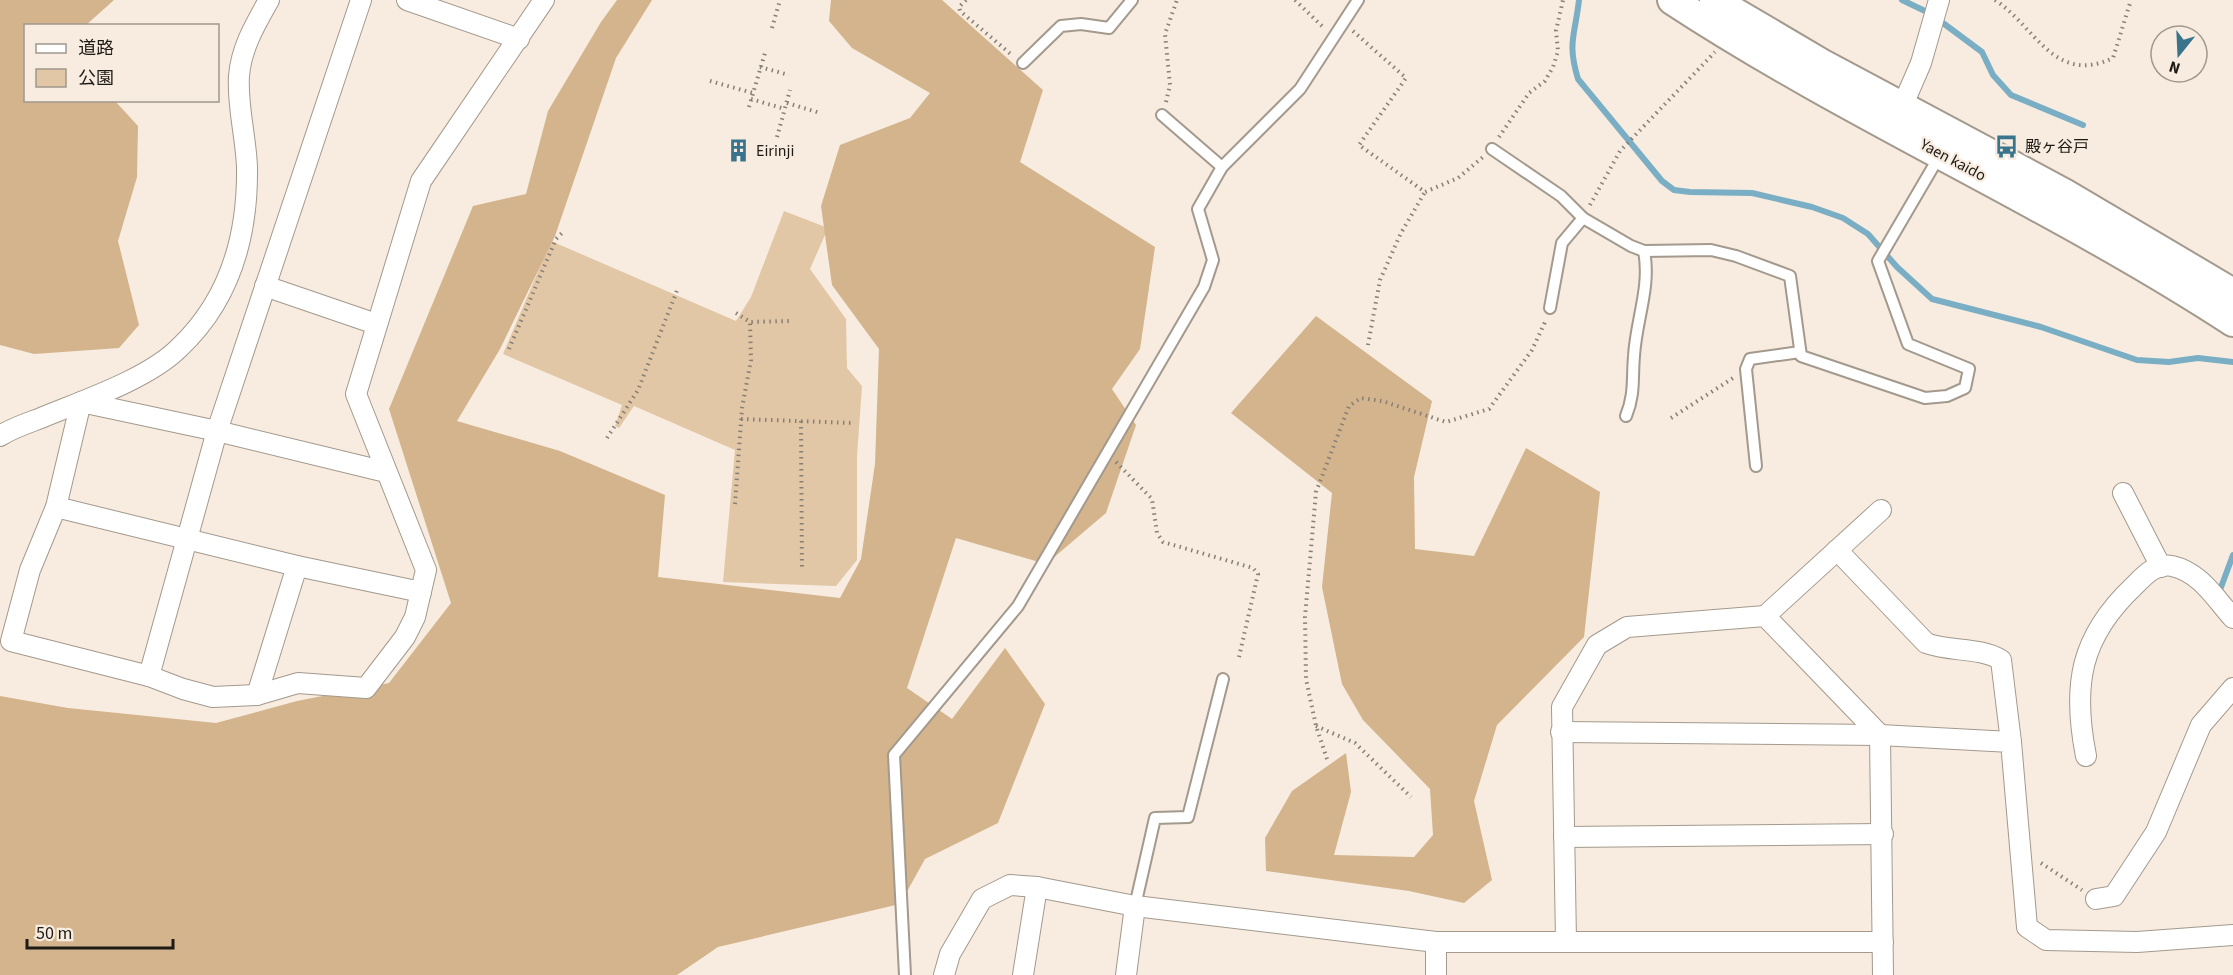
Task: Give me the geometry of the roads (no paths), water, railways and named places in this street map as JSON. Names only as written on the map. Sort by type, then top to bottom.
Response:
[{"type":"main road","name":"Yaen kaido","points":[[1672,0],[1728,38],[2064,193],[2233,293]]},
{"type":"main road","name":"Yaen kaido","points":[[1714,0],[1813,58],[1898,117],[1941,154],[2083,230],[2233,322]]},
{"type":"street","points":[[0,436],[121,384],[178,350],[205,319],[229,280],[240,245],[247,166],[239,76],[250,36],[269,0]]},
{"type":"street","points":[[149,676],[217,430],[361,0]]},
{"type":"street","points":[[407,0],[519,39]]},
{"type":"street","points":[[81,402],[56,507],[30,570],[11,641],[149,676],[213,697],[257,694],[298,682],[366,688],[405,637],[415,617],[426,570],[356,394],[421,181],[544,0]]},
{"type":"street","points":[[1898,117],[1921,63],[1939,0]]},
{"type":"street","points":[[266,286],[376,324]]},
{"type":"street","points":[[81,402],[217,430],[386,472]]},
{"type":"street","points":[[2123,493],[2161,567]]},
{"type":"street","points":[[56,507],[185,540],[421,592]]},
{"type":"street","points":[[1566,941],[1562,707],[1597,645],[1627,627],[1765,616],[1881,510]]},
{"type":"street","points":[[1837,550],[1926,644],[1940,649],[1992,654],[2001,660],[2011,742],[2027,927],[2046,940],[2137,942],[2233,934]]},
{"type":"street","points":[[257,694],[297,566]]},
{"type":"street","points":[[2086,756],[2079,719],[2085,656],[2094,635],[2112,607],[2153,568],[2170,566],[2195,575],[2233,618]]},
{"type":"street","points":[[1765,616],[1880,735],[1883,975]]},
{"type":"street","points":[[2096,899],[2114,896],[2138,860],[2156,832],[2201,725],[2233,688]]},
{"type":"street","points":[[1561,732],[1880,735],[2011,742]]},
{"type":"street","points":[[1564,837],[1883,834]]},
{"type":"street","points":[[944,975],[950,954],[982,899],[1010,885],[1037,887],[1135,906],[1436,942],[1883,942]]},
{"type":"street","points":[[1023,975],[1037,887]]},
{"type":"street","points":[[1126,975],[1135,906]]},
{"type":"street","points":[[1436,942],[1436,975]]},
{"type":"lane","points":[[1023,63],[1061,26],[1081,24],[1109,28],[1132,0]]},
{"type":"lane","points":[[905,975],[894,755],[1018,606],[1204,287],[1213,260],[1198,209],[1222,168],[1300,89],[1335,39],[1358,0]]},
{"type":"lane","points":[[1162,115],[1222,168]]},
{"type":"lane","points":[[1492,149],[1562,195],[1584,218],[1631,246],[1644,250],[1711,250],[1736,256],[1790,276],[1801,356],[1925,398],[1947,396],[1965,388],[1969,369],[1908,344],[1878,261],[1941,154]]},
{"type":"lane","points":[[1550,308],[1562,243],[1584,218]]},
{"type":"lane","points":[[1626,416],[1634,398],[1634,356],[1648,271],[1644,250]]},
{"type":"lane","points":[[1756,465],[1746,369],[1750,358],[1800,352]]},
{"type":"lane","points":[[1135,906],[1155,818],[1188,817],[1223,680]]},
{"type":"waterway","points":[[1579,0],[1572,47],[1578,79],[1662,181],[1674,190],[1752,193],[1812,207],[1843,218],[1868,234],[1897,267],[1932,299],[2041,327],[2137,360],[2169,362],[2198,358],[2233,362]]},
{"type":"waterway","points":[[1902,0],[1925,11]]},
{"type":"waterway","points":[[1943,23],[1982,52],[1993,75],[2011,95],[2083,125]]},
{"type":"waterway","points":[[2220,590],[2233,555]]},
{"type":"place","name":"殿ヶ谷戸","points":[[2007,147]]},
{"type":"place","name":"Eirinji","points":[[738,151]]}]
